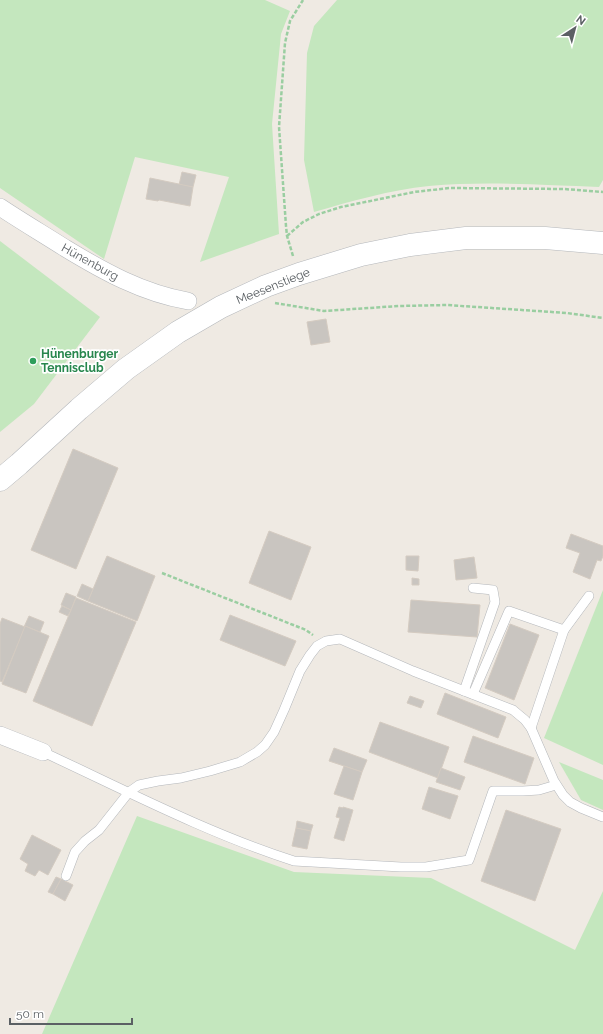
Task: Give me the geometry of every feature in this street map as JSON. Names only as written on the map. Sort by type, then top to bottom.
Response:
[{"type":"street","name":"Hünenburg","points":[[0,207],[28,226],[111,274],[135,285],[175,299],[188,301]]},
{"type":"street","name":"Meesenstiege","points":[[0,480],[126,369],[178,332],[220,307],[266,286],[361,255],[410,244],[466,238],[545,238],[603,243]]},
{"type":"street","points":[[0,735],[43,752]]},
{"type":"lane","points":[[464,690],[495,602],[493,590],[473,588]]},
{"type":"lane","points":[[531,728],[564,630],[589,596]]},
{"type":"lane","points":[[473,694],[509,611],[564,630]]},
{"type":"lane","points":[[66,876],[75,852],[84,841],[99,830],[129,792],[139,784],[210,772],[240,762],[257,752],[274,732],[300,671],[316,646],[326,641],[340,639],[414,671],[513,710],[525,720],[531,728],[556,785],[563,795],[570,802],[603,817]]},
{"type":"lane","points":[[43,752],[207,828],[294,861],[426,867],[469,860],[493,791],[539,790],[556,785]]},
{"type":"path","points":[[292,255],[287,236],[279,127],[285,43],[290,21],[303,0]]},
{"type":"path","points":[[287,236],[303,222],[319,214],[341,207],[414,192],[450,188],[564,189],[603,192]]},
{"type":"path","points":[[274,303],[324,311],[446,304],[603,318]]},
{"type":"path","points":[[162,573],[306,630],[322,643]]},
{"type":"green space","points":[[0,0],[265,0],[290,11],[281,34],[272,124],[279,234],[200,262],[229,177],[135,157],[104,259],[0,188]]},
{"type":"green space","points":[[337,0],[603,0],[603,180],[599,187],[535,184],[429,186],[385,193],[314,212],[304,160],[307,53],[314,26]]},
{"type":"green space","name":"Hünenburger Tennisclub","points":[[0,241],[100,317],[34,404],[0,432]]},
{"type":"green space","points":[[603,590],[603,765],[544,738]]},
{"type":"green space","points":[[559,762],[603,780],[603,810],[581,800]]},
{"type":"green space","points":[[137,816],[294,872],[431,878],[575,950],[603,891],[603,1034],[42,1034]]},
{"type":"building","points":[[182,172],[196,175],[193,187],[179,185]]},
{"type":"building","points":[[150,178],[193,187],[190,206],[146,199]]},
{"type":"building","points":[[326,319],[330,342],[311,345],[307,322]]},
{"type":"building","points":[[73,449],[118,468],[76,569],[31,550]]},
{"type":"building","points":[[269,531],[311,547],[291,600],[249,583]]},
{"type":"building","points":[[571,534],[603,546],[603,556],[601,561],[597,560],[590,579],[573,572],[580,553],[566,548]]},
{"type":"building","points":[[107,556],[155,576],[137,621],[88,601]]},
{"type":"building","points":[[406,556],[419,556],[418,571],[406,570]]},
{"type":"building","points":[[474,557],[477,578],[456,580],[454,560]]},
{"type":"building","points":[[412,578],[419,579],[419,585],[412,585]]},
{"type":"building","points":[[82,584],[93,589],[88,601],[77,596]]},
{"type":"building","points":[[66,593],[76,597],[71,610],[61,605]]},
{"type":"building","points":[[76,598],[136,622],[92,726],[33,701]]},
{"type":"building","points":[[411,600],[480,605],[477,637],[408,632]]},
{"type":"building","points":[[62,606],[71,610],[68,616],[59,612]]},
{"type":"building","points":[[230,615],[296,641],[285,666],[220,640]]},
{"type":"building","points":[[29,616],[44,622],[40,632],[25,626],[24,627]]},
{"type":"building","points":[[2,618],[25,627],[2,682],[0,681],[0,624]]},
{"type":"building","points":[[510,624],[539,635],[514,700],[485,688]]},
{"type":"building","points":[[25,626],[49,636],[26,693],[2,684]]},
{"type":"building","points":[[445,693],[506,717],[498,738],[437,714]]},
{"type":"building","points":[[410,696],[424,701],[421,708],[407,703]]},
{"type":"building","points":[[380,722],[449,747],[438,778],[369,752]]},
{"type":"building","points":[[473,736],[534,758],[525,784],[464,762]]},
{"type":"building","points":[[334,748],[367,760],[362,772],[329,761]]},
{"type":"building","points":[[344,766],[362,772],[353,800],[334,794]]},
{"type":"building","points":[[441,768],[465,777],[460,790],[436,782]]},
{"type":"building","points":[[429,787],[458,796],[450,819],[422,809]]},
{"type":"building","points":[[339,807],[353,810],[344,841],[334,838],[340,818],[336,817]]},
{"type":"building","points":[[506,810],[561,829],[535,901],[481,881]]},
{"type":"building","points":[[297,821],[313,825],[311,831],[296,828]]},
{"type":"building","points":[[296,828],[311,831],[307,849],[292,846]]},
{"type":"building","points":[[32,835],[61,850],[48,875],[39,870],[35,876],[25,871],[28,864],[20,859]]},
{"type":"building","points":[[56,877],[61,879],[53,894],[48,892]]},
{"type":"building","points":[[61,879],[73,885],[65,901],[53,894]]},
{"type":"place","name":"Hünenburger Tennisclub","points":[[33,361]]}]
